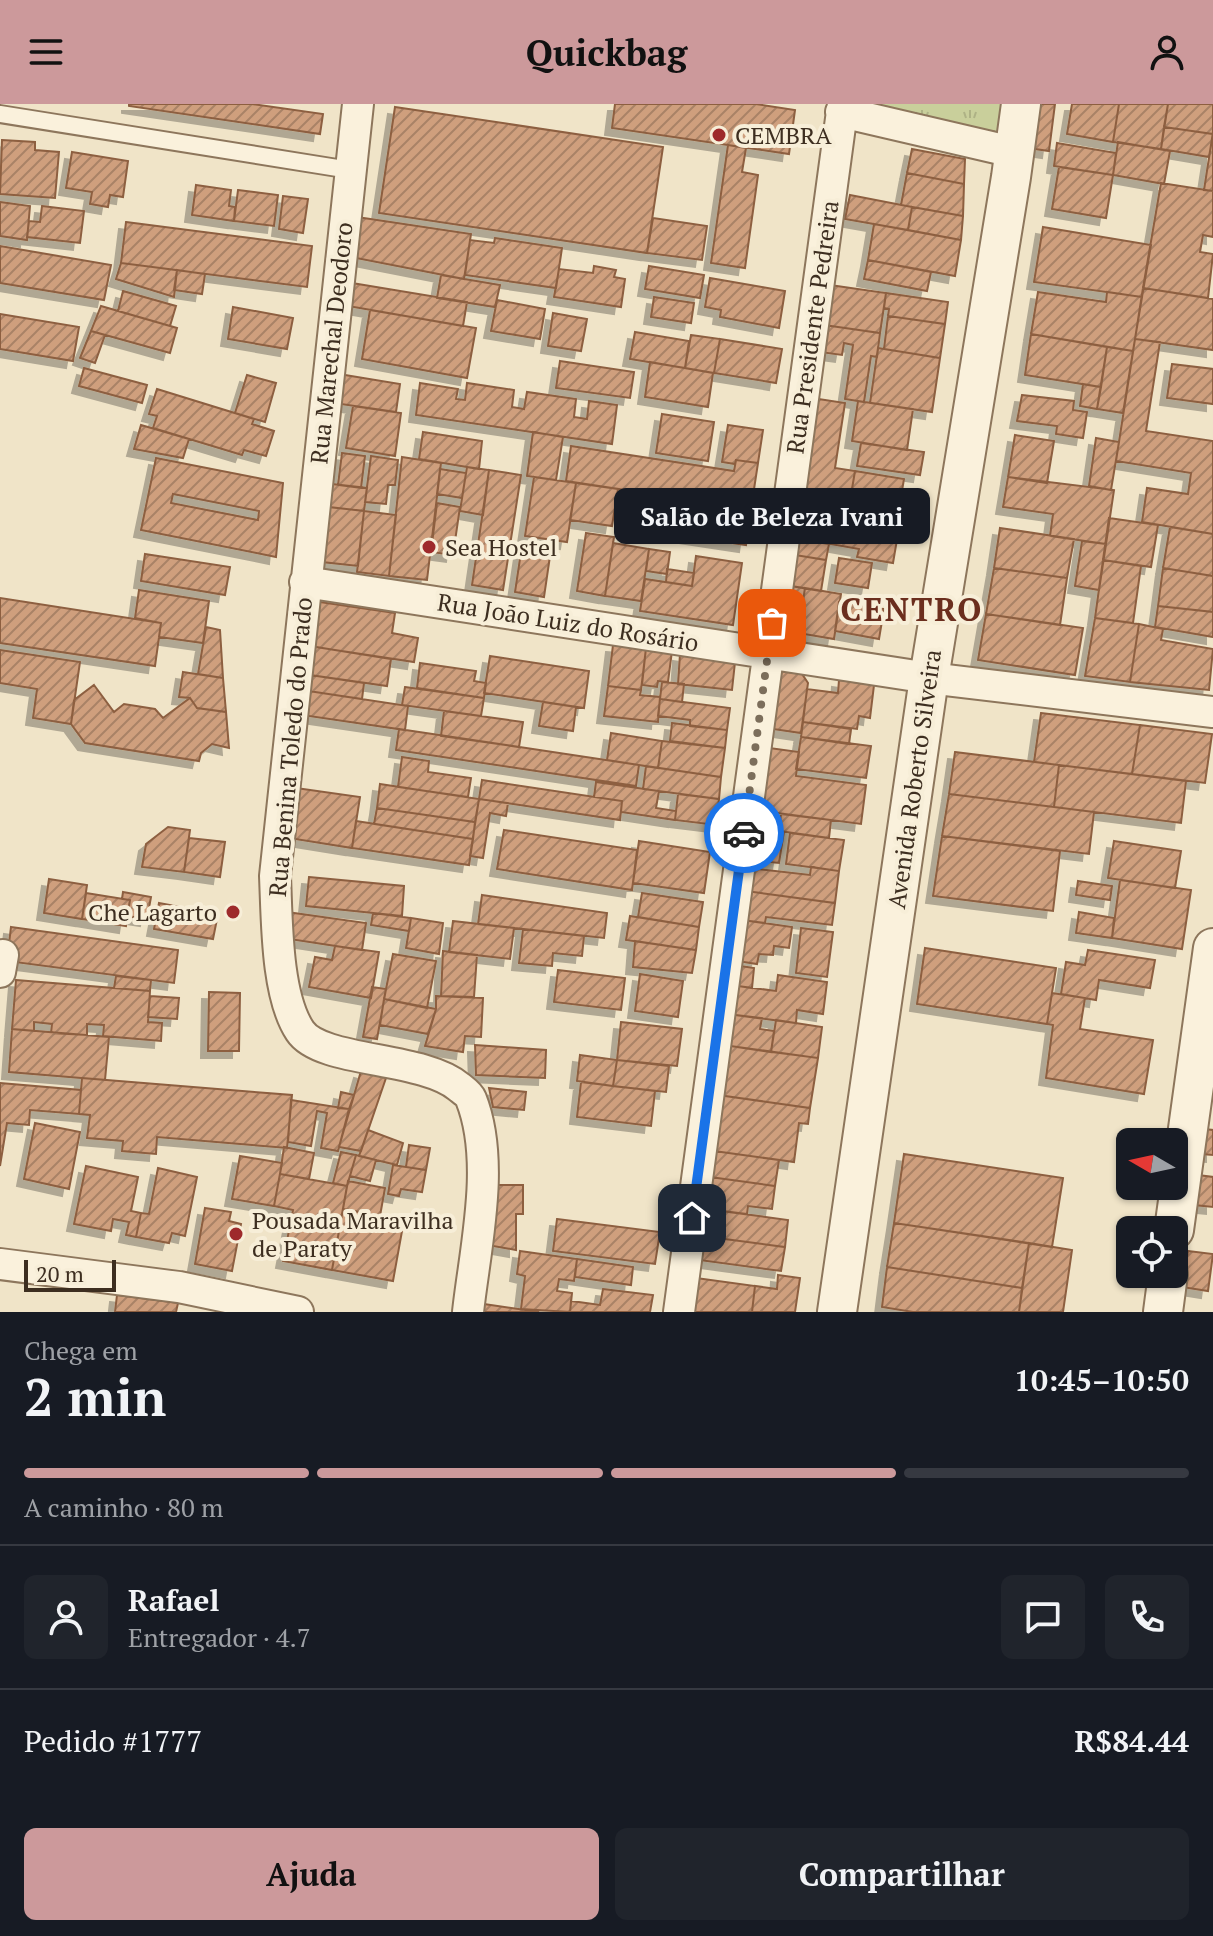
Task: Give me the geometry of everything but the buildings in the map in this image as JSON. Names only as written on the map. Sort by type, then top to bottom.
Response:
[{"type":"street","name":"Rua Marechal Deodoro","points":[[305,582],[358,104]]},
{"type":"street","name":"Avenida Roberto Silveira","points":[[837,1312],[929,678],[1021,104]]},
{"type":"street","points":[[842,108],[1013,152]]},
{"type":"street","name":"Rua Presidente Pedreira","points":[[679,1312],[842,108]]},
{"type":"street","name":"Rua João Luiz do Rosário","points":[[305,582],[929,678],[1213,712]]},
{"type":"street","name":"Rua Benina Toledo do Prado","points":[[305,582],[275,876],[277,941],[289,1007],[301,1034],[320,1047],[412,1065],[450,1079],[471,1096],[480,1136],[482,1190],[468,1312]]},
{"type":"street","points":[[1176,1216],[1213,948]]},
{"type":"street","points":[[0,1264],[179,1287],[298,1312]]},
{"type":"street","points":[[1163,1312],[1166,1288]]},
{"type":"lane","points":[[0,114],[350,170]]},
{"type":"green space","points":[[865,104],[1002,104],[996,139]]},
{"type":"way so far","points":[[744,833],[772,623]]},
{"type":"place","name":"CEMBRA","points":[[719,135]]},
{"type":"place","name":"Sea Hostel","points":[[429,547]]},
{"type":"place","name":"Salão de Beleza Ivani","points":[[772,623]]},
{"type":"place","name":"Che Lagarto","points":[[233,912]]},
{"type":"place","name":"Pousada Maravilha de Paraty","points":[[236,1234]]},
{"type":"district","name":"CENTRO","points":[[912,609]]},
{"type":"route","points":[[692,1218],[744,833]]}]
